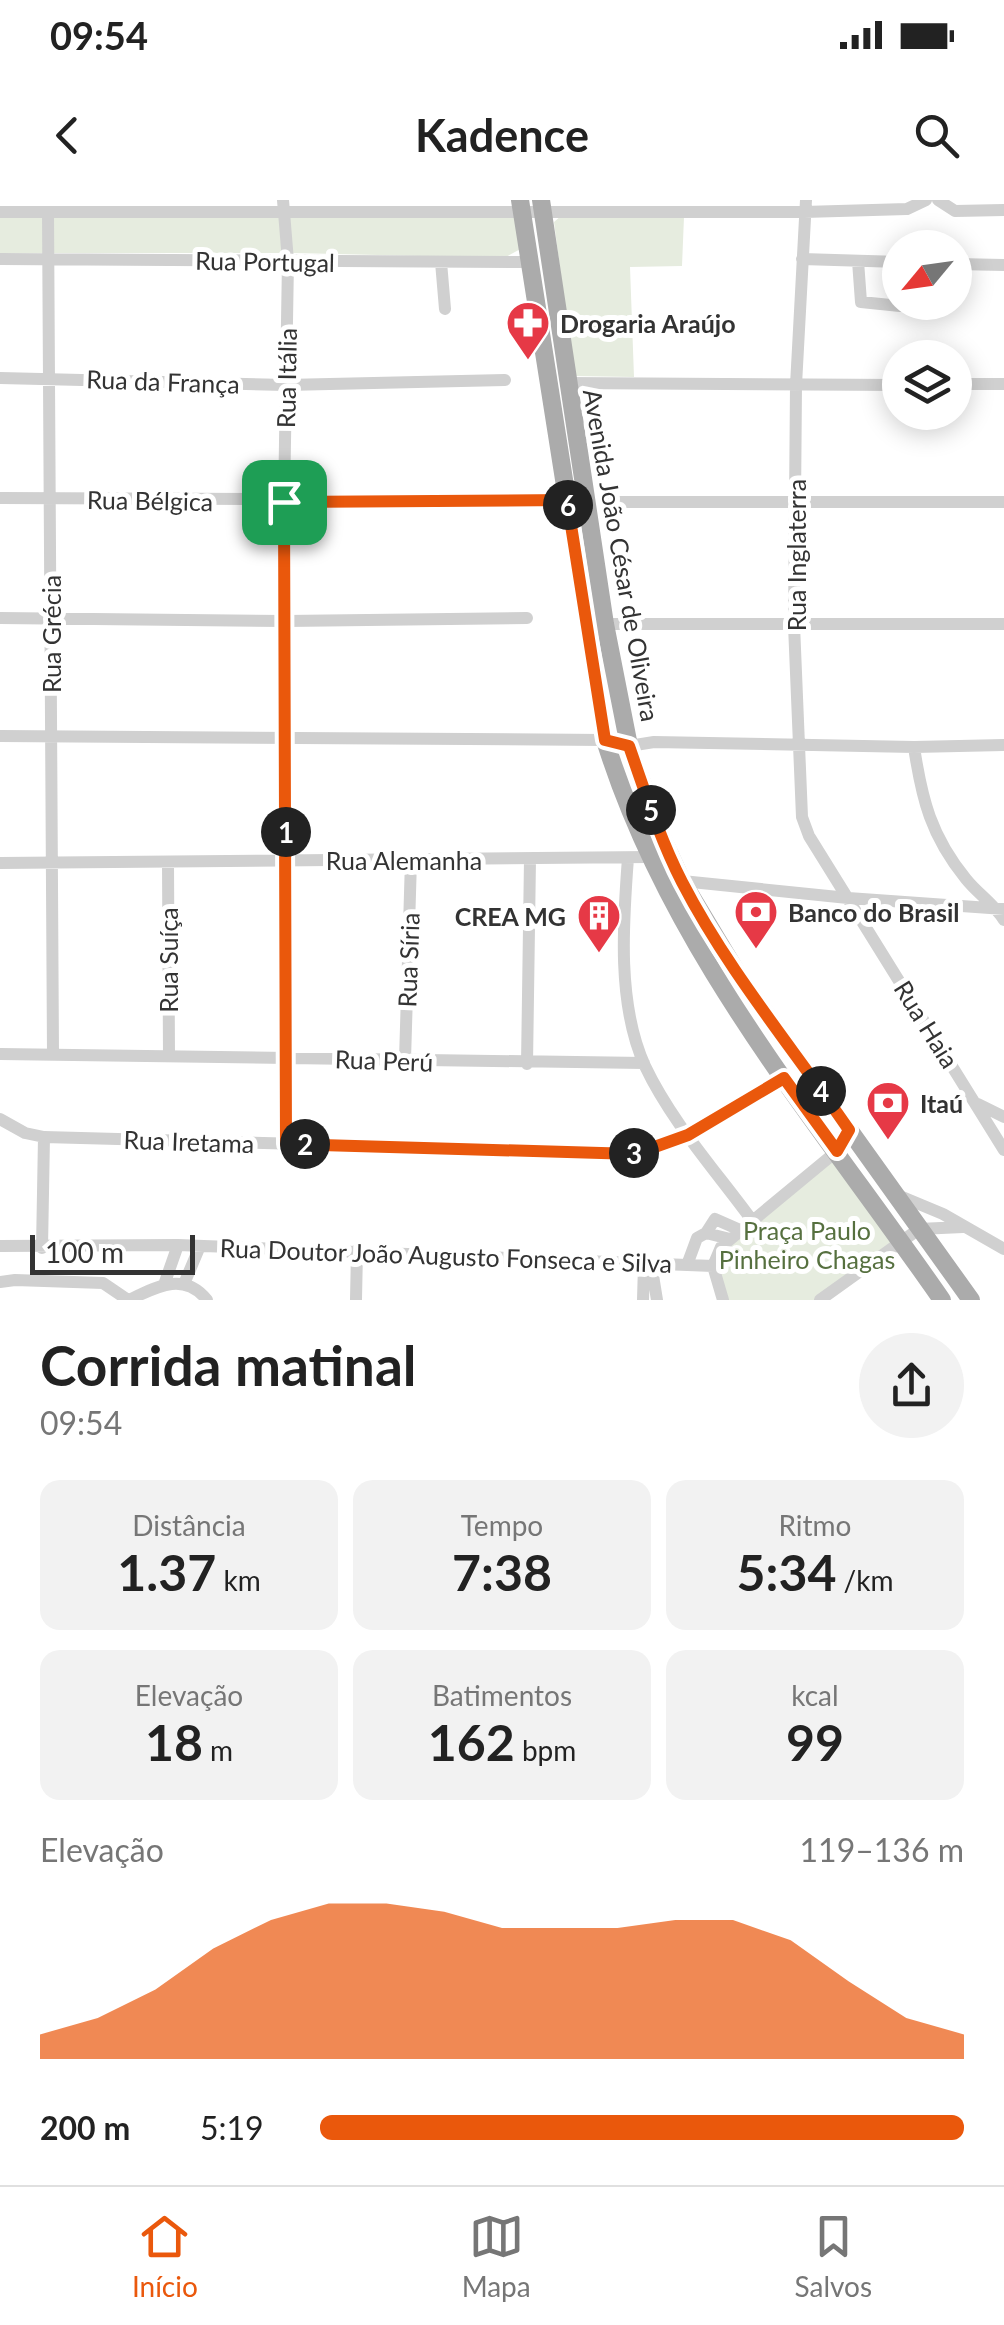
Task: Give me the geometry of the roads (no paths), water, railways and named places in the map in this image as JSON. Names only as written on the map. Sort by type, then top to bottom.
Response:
[{"type":"main road","name":"Avenida João César de Oliveira","points":[[521,205],[605,740],[622,795],[650,857],[720,985],[942,1300]]},
{"type":"main road","name":"Avenida João César de Oliveira","points":[[542,205],[605,624],[629,746],[660,835],[682,882],[739,976],[971,1300]]},
{"type":"street","points":[[0,212],[521,205],[907,209],[926,200]]},
{"type":"street","points":[[938,200],[955,211],[1004,210]]},
{"type":"street","name":"Rua Itália","points":[[285,206],[286,1144]]},
{"type":"street","name":"Rua Inglaterra","points":[[805,206],[796,385],[797,743],[802,817],[848,898]]},
{"type":"street","name":"Rua Grécia","points":[[48,213],[53,1054]]},
{"type":"street","name":"Rua Portugal","points":[[0,259],[530,262]]},
{"type":"street","points":[[802,259],[882,262]]},
{"type":"street","points":[[858,261],[861,302],[882,304]]},
{"type":"street","points":[[441,262],[445,310]]},
{"type":"street","points":[[972,264],[1004,265]]},
{"type":"street","name":"Rua da França","points":[[0,378],[286,384],[505,380]]},
{"type":"street","points":[[566,383],[882,384]]},
{"type":"street","points":[[972,384],[1004,384]]},
{"type":"street","name":"Rua Bélgica","points":[[0,498],[567,500]]},
{"type":"street","points":[[609,502],[1004,502]]},
{"type":"street","points":[[0,618],[527,618]]},
{"type":"street","points":[[605,624],[1004,624]]},
{"type":"street","points":[[605,740],[616,734],[624,718]]},
{"type":"street","points":[[0,736],[605,740],[629,746],[654,742],[1004,745]]},
{"type":"street","points":[[914,747],[923,804],[933,830],[968,881],[1002,913]]},
{"type":"street","name":"Rua Alemanha","points":[[0,863],[650,857]]},
{"type":"street","points":[[628,858],[622,927],[626,991],[644,1063],[688,1135],[751,1219]]},
{"type":"street","points":[[527,1064],[530,859]]},
{"type":"street","name":"Rua Síria","points":[[405,1060],[411,860]]},
{"type":"street","name":"Rua Suíça","points":[[168,863],[169,1056]]},
{"type":"street","points":[[682,882],[1002,913]]},
{"type":"street","name":"Rua Haia","points":[[848,898],[1004,1150]]},
{"type":"street","name":"Rua Perú","points":[[1,1052],[527,1064],[644,1063]]},
{"type":"street","name":"Rua Iretama","points":[[0,1119],[44,1138],[635,1154],[688,1135],[784,1078]]},
{"type":"street","points":[[976,1102],[1004,1117]]},
{"type":"street","points":[[723,1300],[712,1266],[722,1247],[837,1151],[849,1130]]},
{"type":"street","points":[[42,1248],[44,1138]]},
{"type":"street","points":[[893,1193],[944,1214],[1004,1249]]},
{"type":"street","points":[[820,1300],[919,1230],[963,1227]]},
{"type":"street","points":[[688,1265],[696,1238],[706,1233],[735,1234]]},
{"type":"street","points":[[165,1282],[178,1245]]},
{"type":"street","name":"Rua Doutor João Augusto Fonseca e Silva","points":[[0,1246],[357,1250],[712,1266]]},
{"type":"street","points":[[184,1284],[200,1246]]},
{"type":"street","points":[[356,1300],[357,1250]]},
{"type":"street","points":[[643,1300],[648,1263]]},
{"type":"street","points":[[648,1263],[657,1300]]},
{"type":"street","points":[[0,1282],[103,1282],[128,1300],[165,1282],[184,1284],[207,1300]]},
{"type":"place","name":"Drogaria Araújo","points":[[528,361]]},
{"type":"place","name":"Banco do Brasil","points":[[756,950]]},
{"type":"place","name":"CREA MG","points":[[599,954]]},
{"type":"place","name":"Itaú","points":[[888,1141]]},
{"type":"park label","name":"Praça Paulo Pinheiro Chagas","points":[[807,1244]]}]
